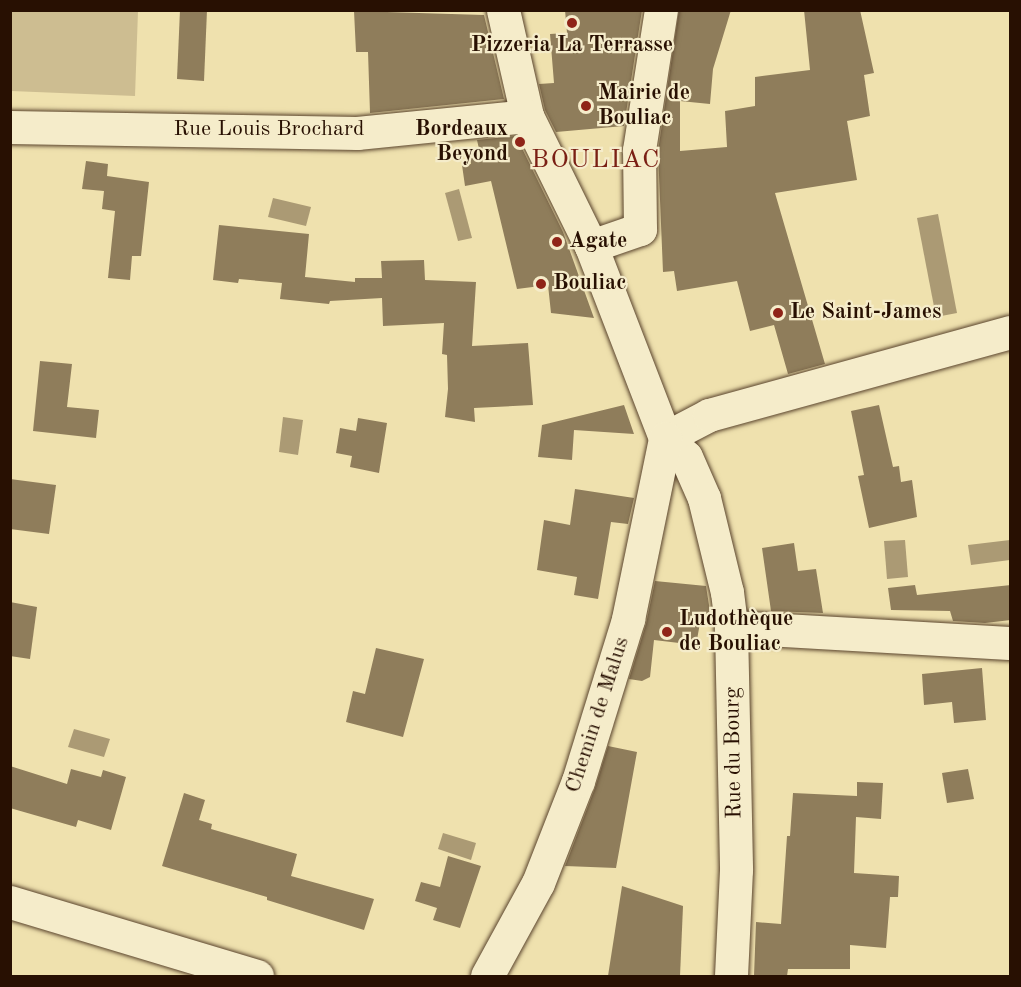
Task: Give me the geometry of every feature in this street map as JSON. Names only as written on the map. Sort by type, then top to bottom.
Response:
[{"type":"street","points":[[503,10],[527,116],[591,246],[665,438],[710,415],[1011,332]]},
{"type":"street","points":[[591,246],[640,229],[639,150],[661,10]]},
{"type":"street","name":"Rue Louis Brochard","points":[[10,127],[357,133],[527,116]]},
{"type":"street","name":"Rue du Bourg","points":[[665,438],[686,457],[704,498],[727,592],[732,627],[736,870],[731,976]]},
{"type":"street","name":"Chemin de Malus","points":[[487,976],[538,883],[578,781],[628,619],[665,438]]},
{"type":"street","points":[[732,627],[1011,643]]},
{"type":"street","points":[[10,902],[257,976]]},
{"type":"shaded area","points":[[11,10],[138,11],[135,96],[11,91]]},
{"type":"shaded area","points":[[459,189],[472,238],[458,241],[445,193]]},
{"type":"shaded area","points":[[273,198],[311,207],[306,226],[268,217]]},
{"type":"shaded area","points":[[938,214],[957,313],[936,317],[917,218]]},
{"type":"shaded area","points":[[283,417],[303,420],[298,455],[279,452]]},
{"type":"shaded area","points":[[905,540],[908,577],[887,579],[884,541]]},
{"type":"shaded area","points":[[1010,540],[1010,560],[971,565],[968,545]]},
{"type":"shaded area","points":[[74,729],[110,739],[104,757],[68,747]]},
{"type":"shaded area","points":[[443,833],[476,843],[471,860],[438,849]]},
{"type":"building","points":[[180,10],[207,10],[204,81],[177,79]]},
{"type":"building","points":[[565,10],[642,10],[624,126],[556,132],[545,110],[539,84],[554,83],[550,34],[567,33]]},
{"type":"building","points":[[679,10],[731,10],[713,69],[710,104],[680,101],[680,151],[727,147],[725,111],[755,106],[755,77],[810,70],[804,10],[860,10],[874,73],[864,75],[870,116],[847,121],[857,180],[775,193],[825,364],[788,374],[774,325],[750,331],[737,281],[677,291],[674,271],[663,272],[658,151]]},
{"type":"building","points":[[354,11],[484,15],[504,99],[370,113],[368,52],[356,52]]},
{"type":"building","points":[[516,136],[563,232],[594,318],[551,313],[548,285],[517,289],[491,181],[465,186],[462,165],[471,164],[470,158],[481,158],[477,140]]},
{"type":"building","points":[[86,161],[108,164],[107,176],[149,182],[141,256],[132,256],[130,280],[108,278],[115,211],[102,209],[104,191],[82,189]]},
{"type":"building","points":[[219,225],[309,234],[305,277],[355,282],[355,278],[382,278],[381,261],[424,260],[425,280],[476,282],[472,346],[528,343],[533,405],[474,408],[475,422],[445,417],[448,389],[447,355],[442,354],[444,323],[383,326],[382,298],[330,301],[329,304],[280,299],[282,283],[239,279],[238,283],[213,280]]},
{"type":"building","points":[[40,361],[72,364],[67,407],[99,410],[96,438],[33,431]]},
{"type":"building","points":[[624,405],[634,434],[574,430],[572,460],[538,457],[542,425]]},
{"type":"building","points":[[879,405],[893,467],[899,466],[901,482],[912,480],[917,517],[869,528],[858,476],[864,475],[851,411]]},
{"type":"building","points":[[358,418],[387,423],[379,473],[350,467],[352,456],[336,453],[340,428],[356,431]]},
{"type":"building","points":[[10,479],[56,485],[49,534],[10,529]]},
{"type":"building","points":[[575,489],[634,498],[628,524],[611,522],[598,599],[574,595],[577,577],[537,570],[544,520],[570,525]]},
{"type":"building","points":[[794,543],[798,571],[816,569],[823,613],[771,611],[762,548]]},
{"type":"building","name":"Ludothèque de Bouliac","points":[[655,581],[706,586],[712,624],[700,623],[696,645],[654,640],[650,677],[642,681],[629,679],[646,624]]},
{"type":"building","points":[[915,585],[917,595],[1011,585],[1011,620],[985,623],[953,621],[950,611],[891,610],[888,588]]},
{"type":"building","points":[[10,602],[37,607],[30,659],[10,656]]},
{"type":"building","points":[[376,648],[424,659],[403,737],[346,722],[353,691],[365,694]]},
{"type":"building","points":[[982,668],[986,720],[954,723],[952,702],[924,705],[922,674]]},
{"type":"building","points":[[608,746],[637,752],[616,868],[565,866],[595,788]]},
{"type":"building","points":[[10,766],[67,784],[71,769],[101,777],[103,770],[126,777],[111,830],[78,820],[76,827],[10,808]]},
{"type":"building","points":[[968,769],[974,799],[947,803],[942,773]]},
{"type":"building","points":[[857,782],[883,783],[881,819],[856,817],[854,873],[899,876],[898,897],[890,897],[886,948],[850,945],[850,969],[788,969],[787,976],[754,976],[756,922],[781,924],[787,836],[790,836],[793,793],[857,796]]},
{"type":"building","points":[[184,793],[205,800],[199,820],[212,824],[211,829],[297,854],[291,876],[374,899],[364,930],[267,900],[267,897],[162,866]]},
{"type":"building","points":[[448,856],[481,866],[460,928],[433,920],[437,908],[415,901],[421,882],[440,887]]},
{"type":"building","points":[[622,886],[683,906],[680,976],[608,976]]},
{"type":"place","name":"Pizzeria La Terrasse","points":[[572,23]]},
{"type":"place","name":"Mairie de Bouliac","points":[[586,106]]},
{"type":"place","name":"Bordeaux Beyond","points":[[520,142]]},
{"type":"place","name":"Agate","points":[[557,242]]},
{"type":"place","name":"Bouliac","points":[[541,284]]},
{"type":"place","name":"Le Saint-James","points":[[778,313]]},
{"type":"place","name":"Ludothèque de Bouliac","points":[[667,632]]},
{"type":"district","name":"BOULIAC","points":[[596,161]]}]
